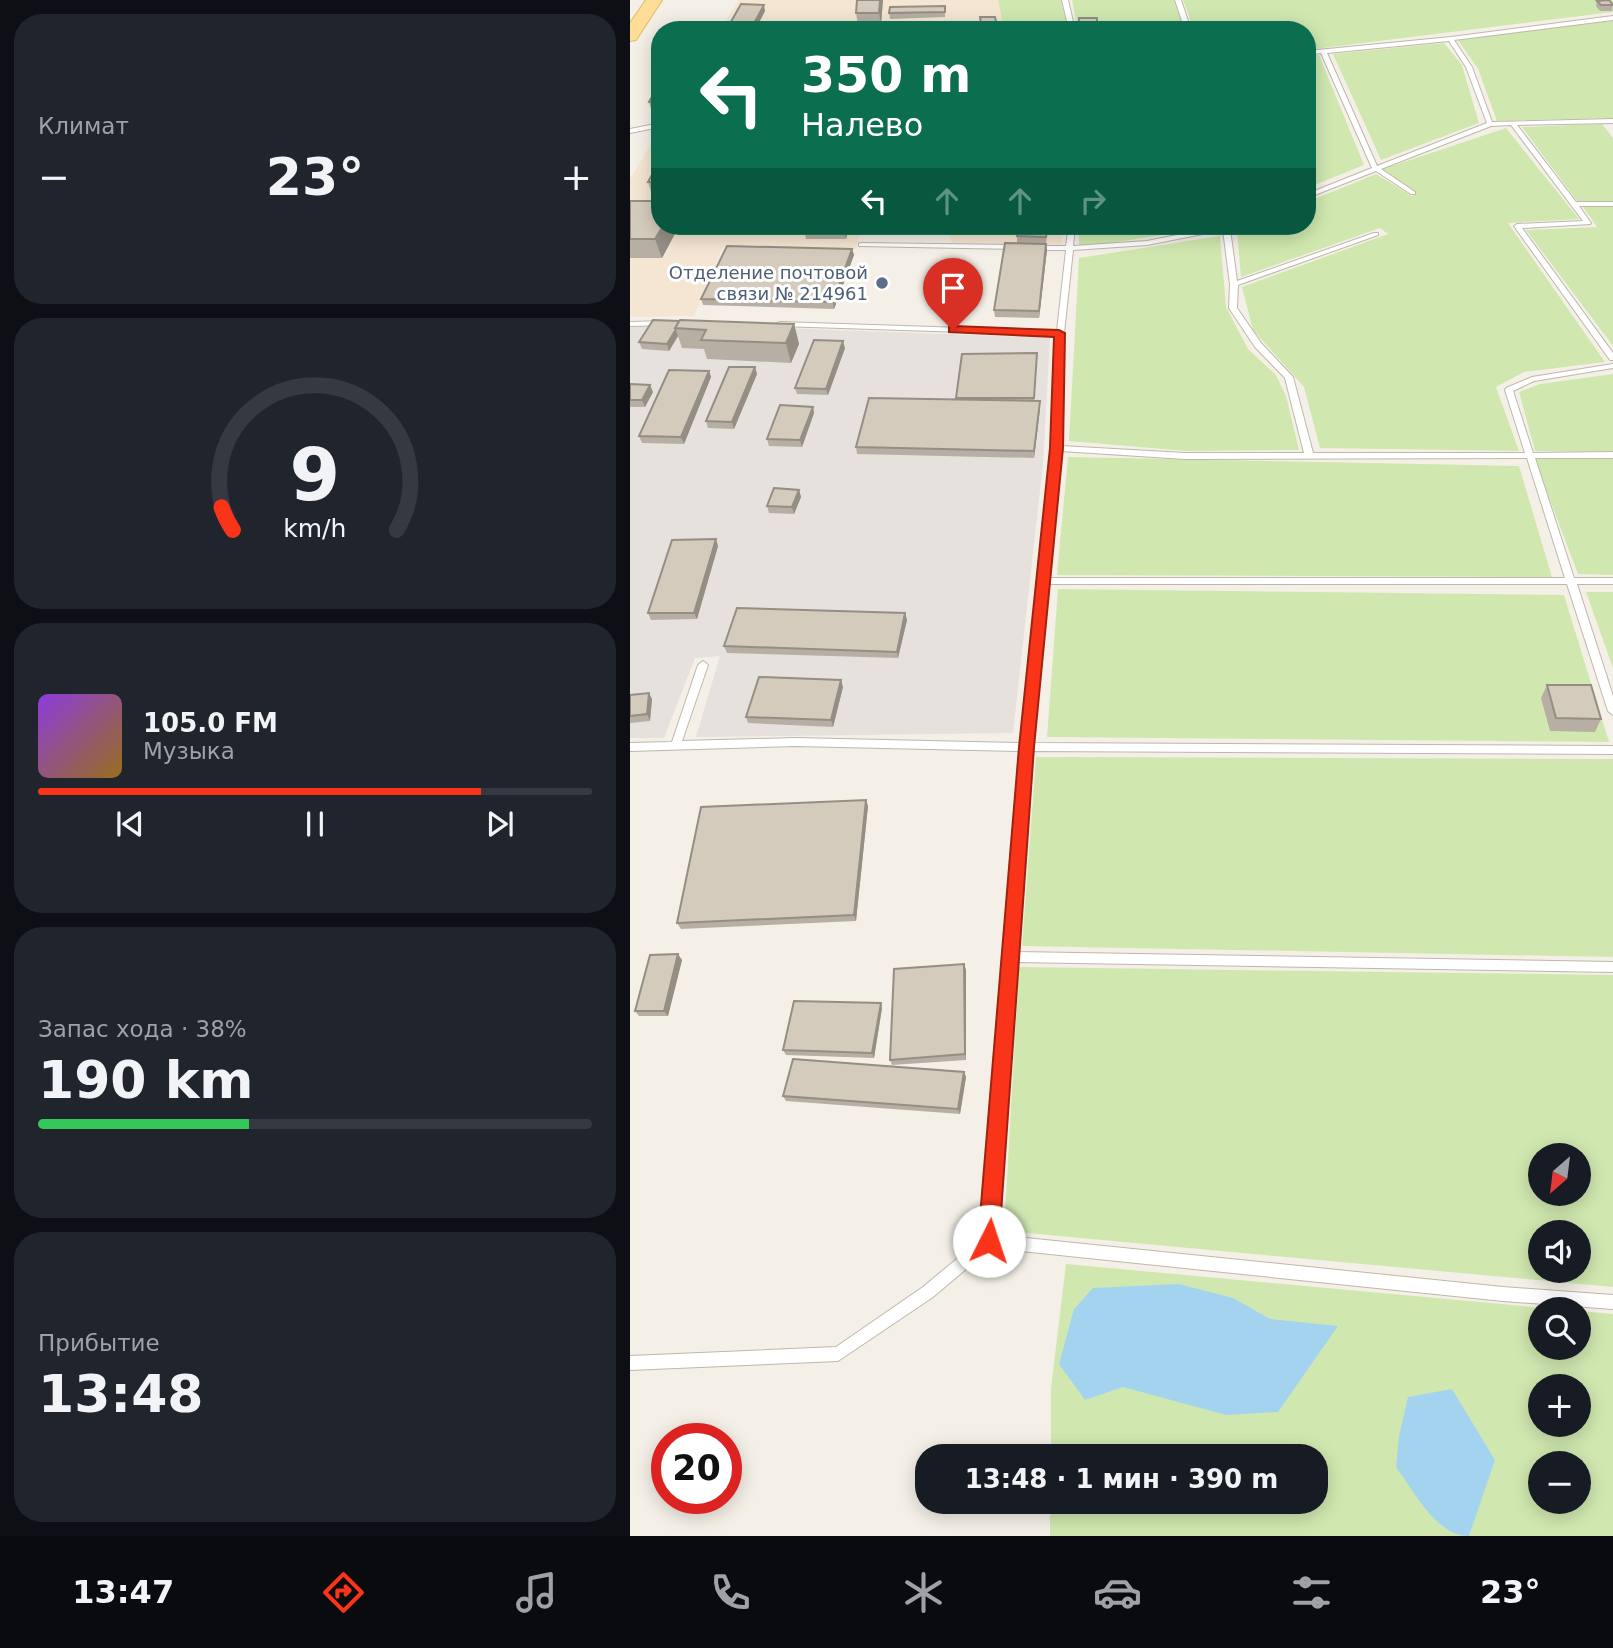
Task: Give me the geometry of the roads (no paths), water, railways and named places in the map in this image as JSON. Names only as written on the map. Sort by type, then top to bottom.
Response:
[{"type":"main road","points":[[630,36],[654,0]]},
{"type":"lane","points":[[1065,0],[1070,21]]},
{"type":"lane","points":[[1178,0],[1185,21]]},
{"type":"lane","points":[[1316,51],[1613,18]]},
{"type":"lane","points":[[1451,38],[1469,67],[1490,124]]},
{"type":"lane","points":[[1323,51],[1375,168],[1413,193]]},
{"type":"lane","points":[[1316,192],[1490,124],[1610,121],[1613,128]]},
{"type":"lane","points":[[1512,124],[1588,223],[1517,226],[1613,358]]},
{"type":"lane","points":[[630,131],[651,127]]},
{"type":"lane","points":[[1574,204],[1613,204]]},
{"type":"lane","points":[[1234,284],[1376,234]]},
{"type":"lane","points":[[989,1241],[1009,957],[1056,448],[1059,333],[1072,235]]},
{"type":"lane","points":[[862,245],[1071,248],[1147,243],[1188,235]]},
{"type":"lane","points":[[1229,235],[1234,284],[1233,308],[1258,345],[1289,377],[1309,455]]},
{"type":"lane","points":[[630,324],[671,323]]},
{"type":"lane","points":[[768,324],[1059,333]]},
{"type":"lane","points":[[1613,366],[1532,379],[1509,390],[1613,711]]},
{"type":"lane","points":[[1056,448],[1185,456],[1613,455]]},
{"type":"lane","points":[[1042,581],[1613,581]]},
{"type":"lane","points":[[676,745],[702,665]]},
{"type":"lane","points":[[630,747],[795,742],[1027,747],[1613,750]]},
{"type":"lane","points":[[1009,957],[1613,967]]},
{"type":"lane","points":[[630,1363],[838,1354],[928,1292],[989,1241],[1503,1294],[1613,1302]]},
{"type":"water","points":[[1179,1284],[1233,1298],[1270,1319],[1338,1326],[1278,1412],[1226,1415],[1123,1387],[1085,1400],[1059,1364],[1074,1309],[1093,1288]]},
{"type":"water","points":[[1452,1389],[1495,1460],[1469,1536],[1446,1529],[1436,1520],[1396,1467],[1399,1436],[1408,1397]]},
{"type":"place","name":"Отделение почтовой связи № 214961","points":[[882,283]]}]
